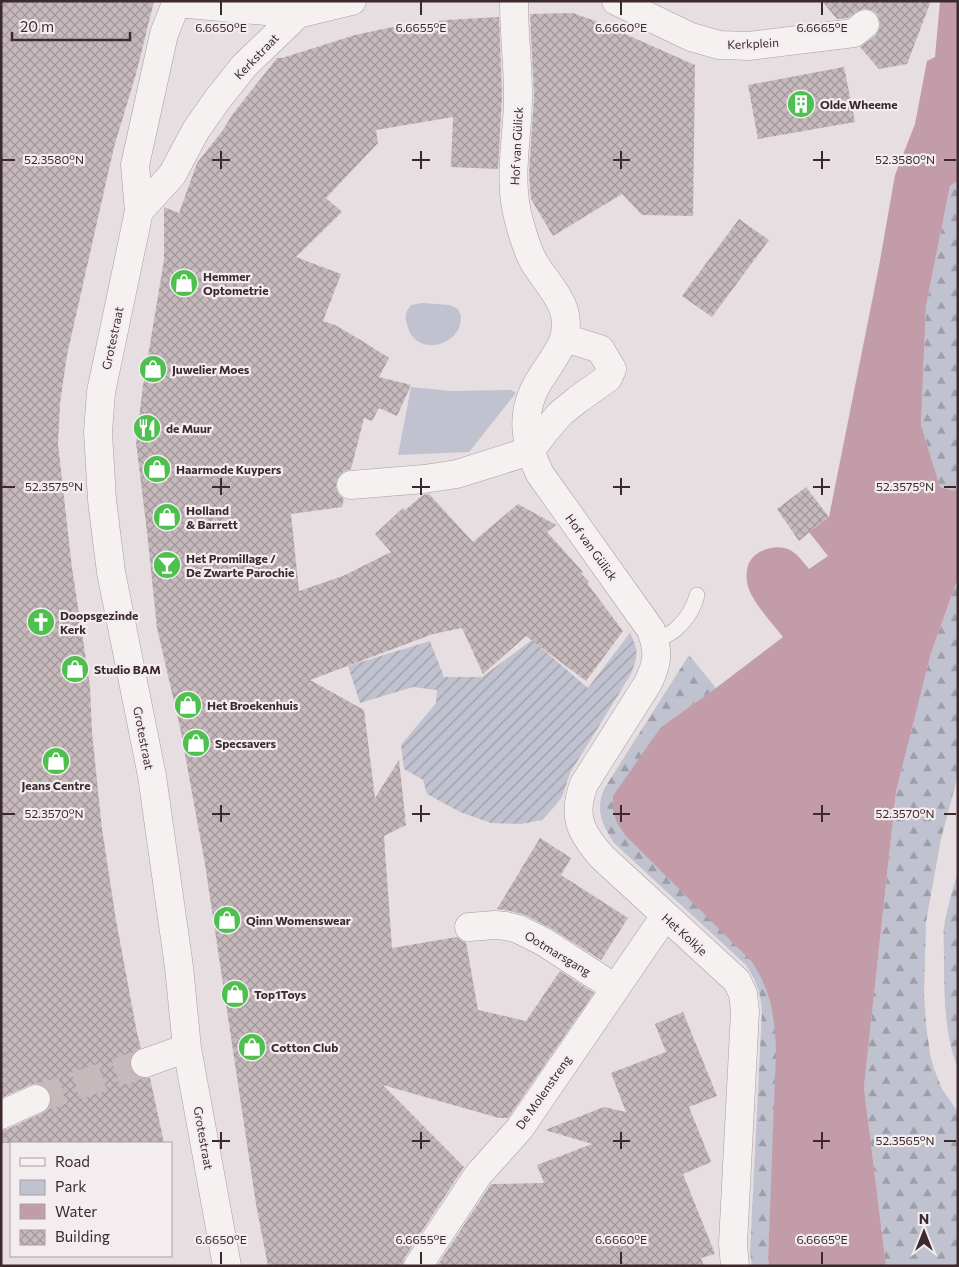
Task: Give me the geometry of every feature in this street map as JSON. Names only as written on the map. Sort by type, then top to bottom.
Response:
[{"type":"street","name":"Kerkstraat","points":[[177,2],[298,14],[352,1]]},
{"type":"street","name":"Hof van Gülick","points":[[514,1],[518,98],[513,169],[514,196],[519,221],[529,253],[563,306],[567,321],[560,348],[530,398],[526,413],[527,438],[530,451],[540,474],[648,624],[655,642]]},
{"type":"street","name":"Kerkplein","points":[[616,1],[691,37],[719,45],[750,46],[854,33],[865,24]]},
{"type":"street","name":"Grotestraat","points":[[177,2],[164,34],[135,165],[138,211],[101,392],[99,442],[102,500],[111,572],[152,776],[179,967],[187,1048],[227,1266]]},
{"type":"street","name":"Kerkstraat","points":[[138,211],[172,175],[196,130],[244,66],[298,14]]},
{"type":"street","points":[[351,485],[424,479],[457,474],[530,451],[561,414],[608,378],[612,369],[600,349],[564,338]]},
{"type":"street","name":"Het Kolkje","points":[[655,642],[657,661],[654,671],[580,793],[580,827],[602,858],[737,981],[744,994],[745,1010],[733,1244],[735,1266]]},
{"type":"street","name":"De Molenstreng","points":[[418,1266],[478,1175],[520,1128],[665,916]]},
{"type":"street","name":"Ootmarsgang","points":[[469,927],[506,926],[518,929],[544,942],[615,988]]},
{"type":"street","points":[[145,1064],[187,1048]]},
{"type":"street","points":[[1,1115],[36,1100]]},
{"type":"lane","points":[[655,642],[676,629],[694,606],[698,595]]},
{"type":"green space","points":[[958,181],[958,492],[940,487],[921,425],[926,306],[950,186]]},
{"type":"green space","points":[[422,303],[450,305],[458,309],[461,316],[459,328],[450,339],[431,345],[418,342],[412,336],[406,320],[406,313],[411,305]]},
{"type":"green space","points":[[411,387],[451,391],[511,390],[516,393],[469,452],[398,455]]},
{"type":"green space","points":[[958,578],[958,775],[941,839],[926,922],[924,993],[926,1025],[934,1069],[942,1089],[958,1112],[958,1266],[886,1266],[864,1087],[896,792],[931,653]]},
{"type":"green space","points":[[630,633],[635,644],[636,653],[631,674],[570,773],[562,797],[542,820],[521,824],[491,823],[460,812],[427,794],[423,780],[404,769],[401,745],[436,703],[437,690],[413,687],[360,703],[348,666],[430,641],[444,677],[482,677],[532,640],[588,688]]},
{"type":"green space","points":[[689,655],[716,688],[661,727],[751,961],[766,985],[776,1028],[776,1086],[769,1266],[752,1266],[750,1252],[762,1010],[757,986],[746,965],[614,843],[606,830],[600,811],[601,797],[604,789]]},
{"type":"green space","points":[[958,871],[958,1068],[947,1027],[944,982],[944,927]]},
{"type":"water","points":[[940,1],[958,1],[958,181],[950,186],[926,306],[921,425],[940,487],[958,492],[958,578],[931,653],[896,792],[864,1087],[886,1266],[769,1266],[776,1052],[771,1004],[763,982],[751,961],[625,835],[617,823],[613,810],[613,796],[661,727],[783,637],[758,606],[750,592],[747,584],[747,574],[748,565],[752,558],[767,549],[785,548],[796,554],[809,569],[828,556],[809,532],[829,517],[879,266],[895,175],[915,124],[927,61],[935,57]]},
{"type":"building","points":[[1,1],[154,1],[136,74],[114,147],[67,355],[60,403],[58,444],[72,568],[90,686],[92,733],[102,829],[116,920],[141,1048],[133,1053],[130,1060],[130,1068],[135,1075],[142,1078],[150,1078],[164,1142],[1,1143],[1,1130],[8,1129],[42,1113],[49,1108],[52,1100],[50,1092],[37,1083],[1,1098]]},
{"type":"building","points":[[822,1],[931,1],[907,64],[879,69],[860,47],[875,36],[879,30],[880,22],[877,14],[871,10],[863,9],[848,18],[837,19]]},
{"type":"building","points":[[573,13],[598,22],[695,65],[693,216],[642,215],[622,194],[553,236],[531,199],[529,174],[534,96],[530,14]]},
{"type":"building","points":[[499,17],[502,96],[498,169],[451,167],[453,117],[376,130],[378,143],[326,198],[342,212],[296,257],[341,274],[323,321],[335,325],[389,358],[379,377],[411,385],[397,416],[379,408],[372,421],[364,418],[351,469],[343,472],[337,479],[336,487],[338,493],[344,499],[342,507],[291,514],[299,591],[343,576],[391,552],[375,534],[403,508],[405,510],[423,495],[429,494],[473,542],[518,504],[556,525],[547,532],[583,572],[581,573],[589,582],[587,583],[623,631],[586,681],[526,636],[483,674],[462,628],[433,634],[310,680],[364,710],[375,798],[399,760],[406,825],[384,836],[392,948],[457,937],[466,942],[478,1010],[526,1021],[560,971],[594,993],[508,1118],[499,1118],[383,1085],[464,1167],[405,1257],[402,1266],[268,1266],[256,1204],[205,864],[180,727],[157,628],[136,442],[143,386],[164,260],[164,207],[179,213],[197,163],[277,58],[355,35],[388,28],[446,20]]},
{"type":"building","name":"Olde Wheeme","points":[[844,67],[855,122],[758,139],[748,85]]},
{"type":"building","points":[[739,219],[769,240],[712,317],[682,296]]},
{"type":"building","points":[[806,487],[829,517],[799,541],[777,509]]},
{"type":"building","points":[[540,838],[571,858],[561,875],[628,918],[601,960],[552,929],[525,915],[497,909]]},
{"type":"building","points":[[683,1012],[717,1096],[689,1107],[711,1162],[683,1174],[715,1254],[701,1258],[704,1266],[437,1266],[491,1184],[544,1183],[537,1165],[592,1144],[545,1130],[604,1107],[626,1112],[611,1073],[666,1052],[655,1024]]},
{"type":"tunnel","points":[[36,1099],[145,1063]]},
{"type":"place","name":"Olde Wheeme","points":[[801,104]]},
{"type":"place","name":"Hemmer Optometrie","points":[[184,283]]},
{"type":"place","name":"Juwelier Moes","points":[[153,369]]},
{"type":"place","name":"de Muur","points":[[147,428]]},
{"type":"place","name":"Haarmode Kuypers","points":[[157,469]]},
{"type":"place","name":"Holland & Barrett","points":[[167,517]]},
{"type":"place","name":"Het Promillage / De Zwarte Parochie","points":[[167,565]]},
{"type":"place","name":"Doopsgezinde Kerk","points":[[41,622]]},
{"type":"place","name":"Studio BAM","points":[[75,669]]},
{"type":"place","name":"Het Broekenhuis","points":[[188,705]]},
{"type":"place","name":"Specsavers","points":[[196,743]]},
{"type":"place","name":"Jeans Centre","points":[[56,761]]},
{"type":"place","name":"Qinn Womenswear","points":[[227,920]]},
{"type":"place","name":"Top1Toys","points":[[235,994]]},
{"type":"place","name":"Cotton Club","points":[[252,1047]]}]
